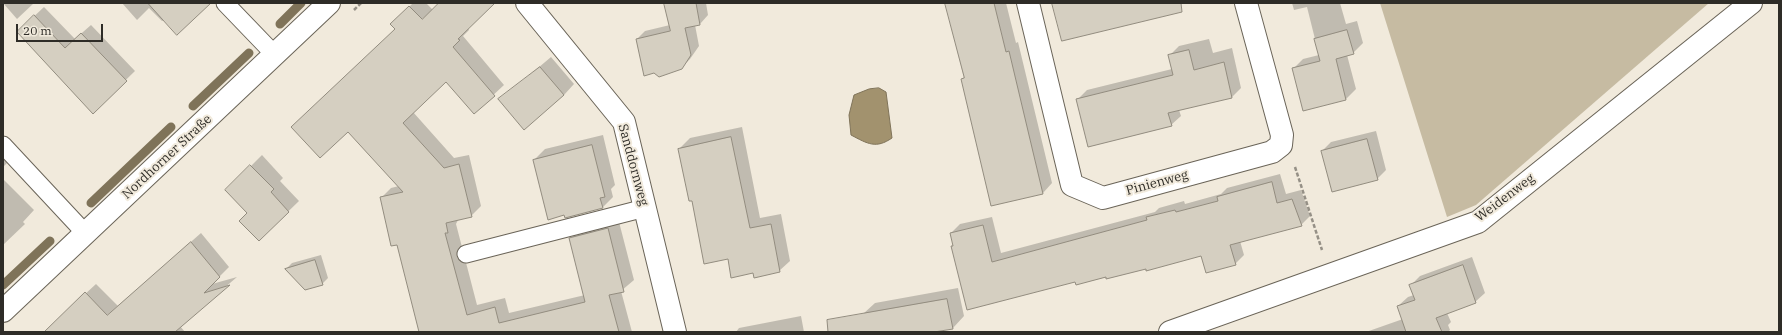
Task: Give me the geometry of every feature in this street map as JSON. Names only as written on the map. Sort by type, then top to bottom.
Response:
[{"type":"street","name":"Nordhorner Straße","points":[[3,311],[329,3]]},
{"type":"street","name":"Sanddornweg","points":[[527,3],[624,122],[675,332]]},
{"type":"street","name":"Pinienweg","points":[[1028,3],[1072,185],[1103,198],[1272,152],[1281,145]]},
{"type":"street","points":[[1246,3],[1282,135],[1281,145]]},
{"type":"street","name":"Weidenweg","points":[[1170,332],[1331,276],[1478,222],[1751,3]]},
{"type":"lane","points":[[225,3],[275,55]]},
{"type":"lane","points":[[3,144],[86,234]]},
{"type":"lane","points":[[466,254],[645,208]]},
{"type":"path","points":[[1281,145],[1291,157],[1331,276]]},
{"type":"shaded area","points":[[1380,3],[1709,3],[1476,205],[1447,217]]},
{"type":"shaded area","points":[[879,88],[886,92],[892,138],[881,143],[872,144],[851,135],[849,115],[854,95],[869,89]]},
{"type":"building","points":[[148,3],[211,3],[177,35]]},
{"type":"building","points":[[439,3],[495,3],[458,39],[460,40],[453,47],[495,96],[474,114],[446,82],[403,123],[444,168],[459,164],[472,217],[446,223],[448,233],[445,233],[467,315],[495,307],[499,323],[585,302],[569,238],[608,228],[624,292],[609,295],[619,332],[419,332],[397,245],[391,246],[380,197],[403,192],[348,132],[320,158],[291,127],[395,29],[390,24],[409,6],[422,19]]},
{"type":"building","points":[[664,3],[696,3],[700,25],[685,28],[691,55],[682,69],[659,77],[654,73],[644,76],[636,39],[670,31]]},
{"type":"building","points":[[945,3],[994,3],[1006,52],[1009,51],[1043,194],[991,206],[961,79],[964,78]]},
{"type":"building","points":[[1052,3],[1181,3],[1182,12],[1062,41]]},
{"type":"building","points":[[34,15],[65,48],[81,33],[127,81],[93,114],[17,32]]},
{"type":"building","points":[[1347,30],[1354,54],[1336,59],[1346,100],[1303,111],[1292,68],[1320,61],[1314,39]]},
{"type":"building","points":[[1189,50],[1194,70],[1224,62],[1232,98],[1168,113],[1172,126],[1088,147],[1076,99],[1173,75],[1168,55]]},
{"type":"building","points":[[540,67],[564,95],[524,130],[498,99]]},
{"type":"building","points":[[731,137],[750,228],[771,224],[780,272],[754,278],[753,273],[731,278],[728,259],[704,264],[692,201],[689,201],[678,149]]},
{"type":"building","points":[[1367,139],[1378,180],[1332,192],[1321,151]]},
{"type":"building","points":[[592,145],[605,197],[600,198],[603,208],[565,218],[564,215],[548,220],[533,160]]},
{"type":"building","points":[[250,165],[274,189],[271,192],[289,212],[259,241],[239,221],[247,213],[225,190]]},
{"type":"building","points":[[1272,182],[1277,203],[1292,199],[1302,226],[1230,245],[1236,265],[1206,273],[1201,256],[1146,271],[1146,269],[1076,285],[1075,282],[967,310],[951,246],[953,246],[950,233],[983,225],[992,262],[1147,220],[1146,217],[1175,210],[1176,212],[1218,201],[1217,197]]},
{"type":"building","points":[[191,242],[220,277],[204,293],[230,285],[175,332],[44,332],[85,292],[107,315]]},
{"type":"building","points":[[315,260],[323,285],[305,290],[285,269]]},
{"type":"building","points":[[1463,265],[1476,303],[1436,318],[1442,332],[1406,332],[1397,306],[1415,300],[1409,285]]},
{"type":"building","points":[[947,299],[953,329],[934,332],[828,332],[827,320]]},
{"type":"waterway","points":[[280,24],[301,3]]},
{"type":"waterway","points":[[193,106],[249,53]]},
{"type":"waterway","points":[[91,203],[171,127]]},
{"type":"waterway","points":[[3,285],[50,241]]}]
